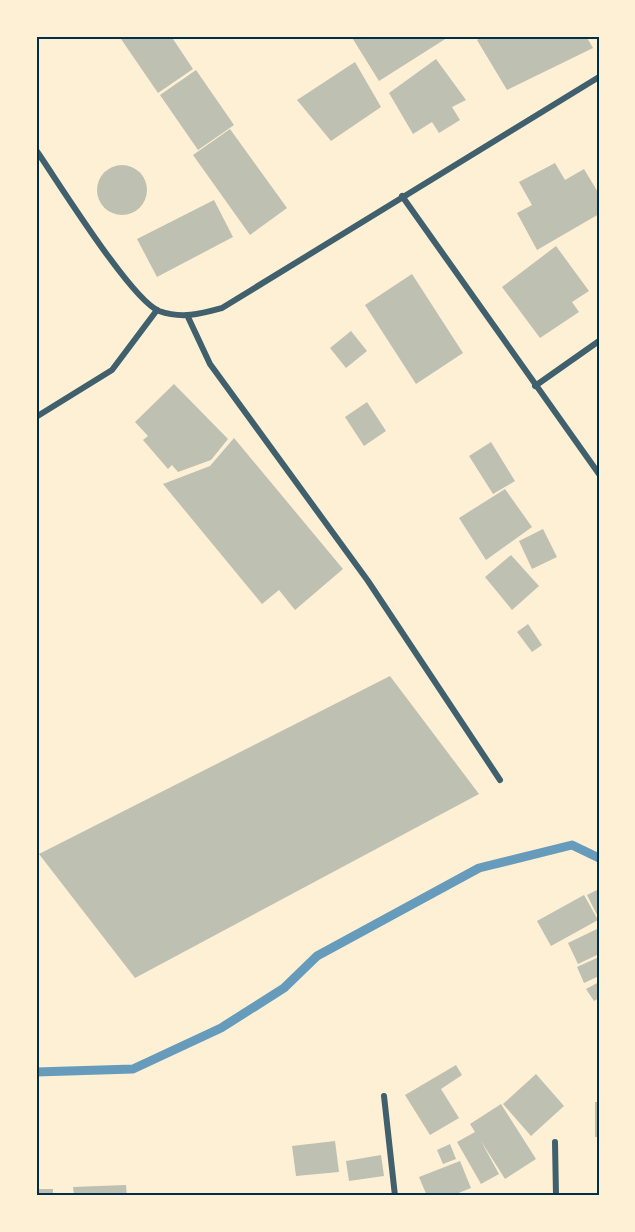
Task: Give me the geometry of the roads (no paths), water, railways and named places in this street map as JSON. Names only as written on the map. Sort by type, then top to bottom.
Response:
[{"type":"street","points":[[36,150],[119,272],[157,310],[188,317],[222,308],[599,77]]},
{"type":"street","points":[[402,196],[599,474]]},
{"type":"street","points":[[36,417],[112,370],[157,310]]},
{"type":"street","points":[[188,317],[210,364],[368,581],[500,780]]},
{"type":"street","points":[[535,386],[599,341]]},
{"type":"street","points":[[384,1095],[395,1196]]},
{"type":"street","points":[[555,1142],[556,1196]]},
{"type":"waterway","points":[[36,1072],[133,1069],[221,1028],[284,988],[317,956],[479,868],[572,845],[599,858]]}]
